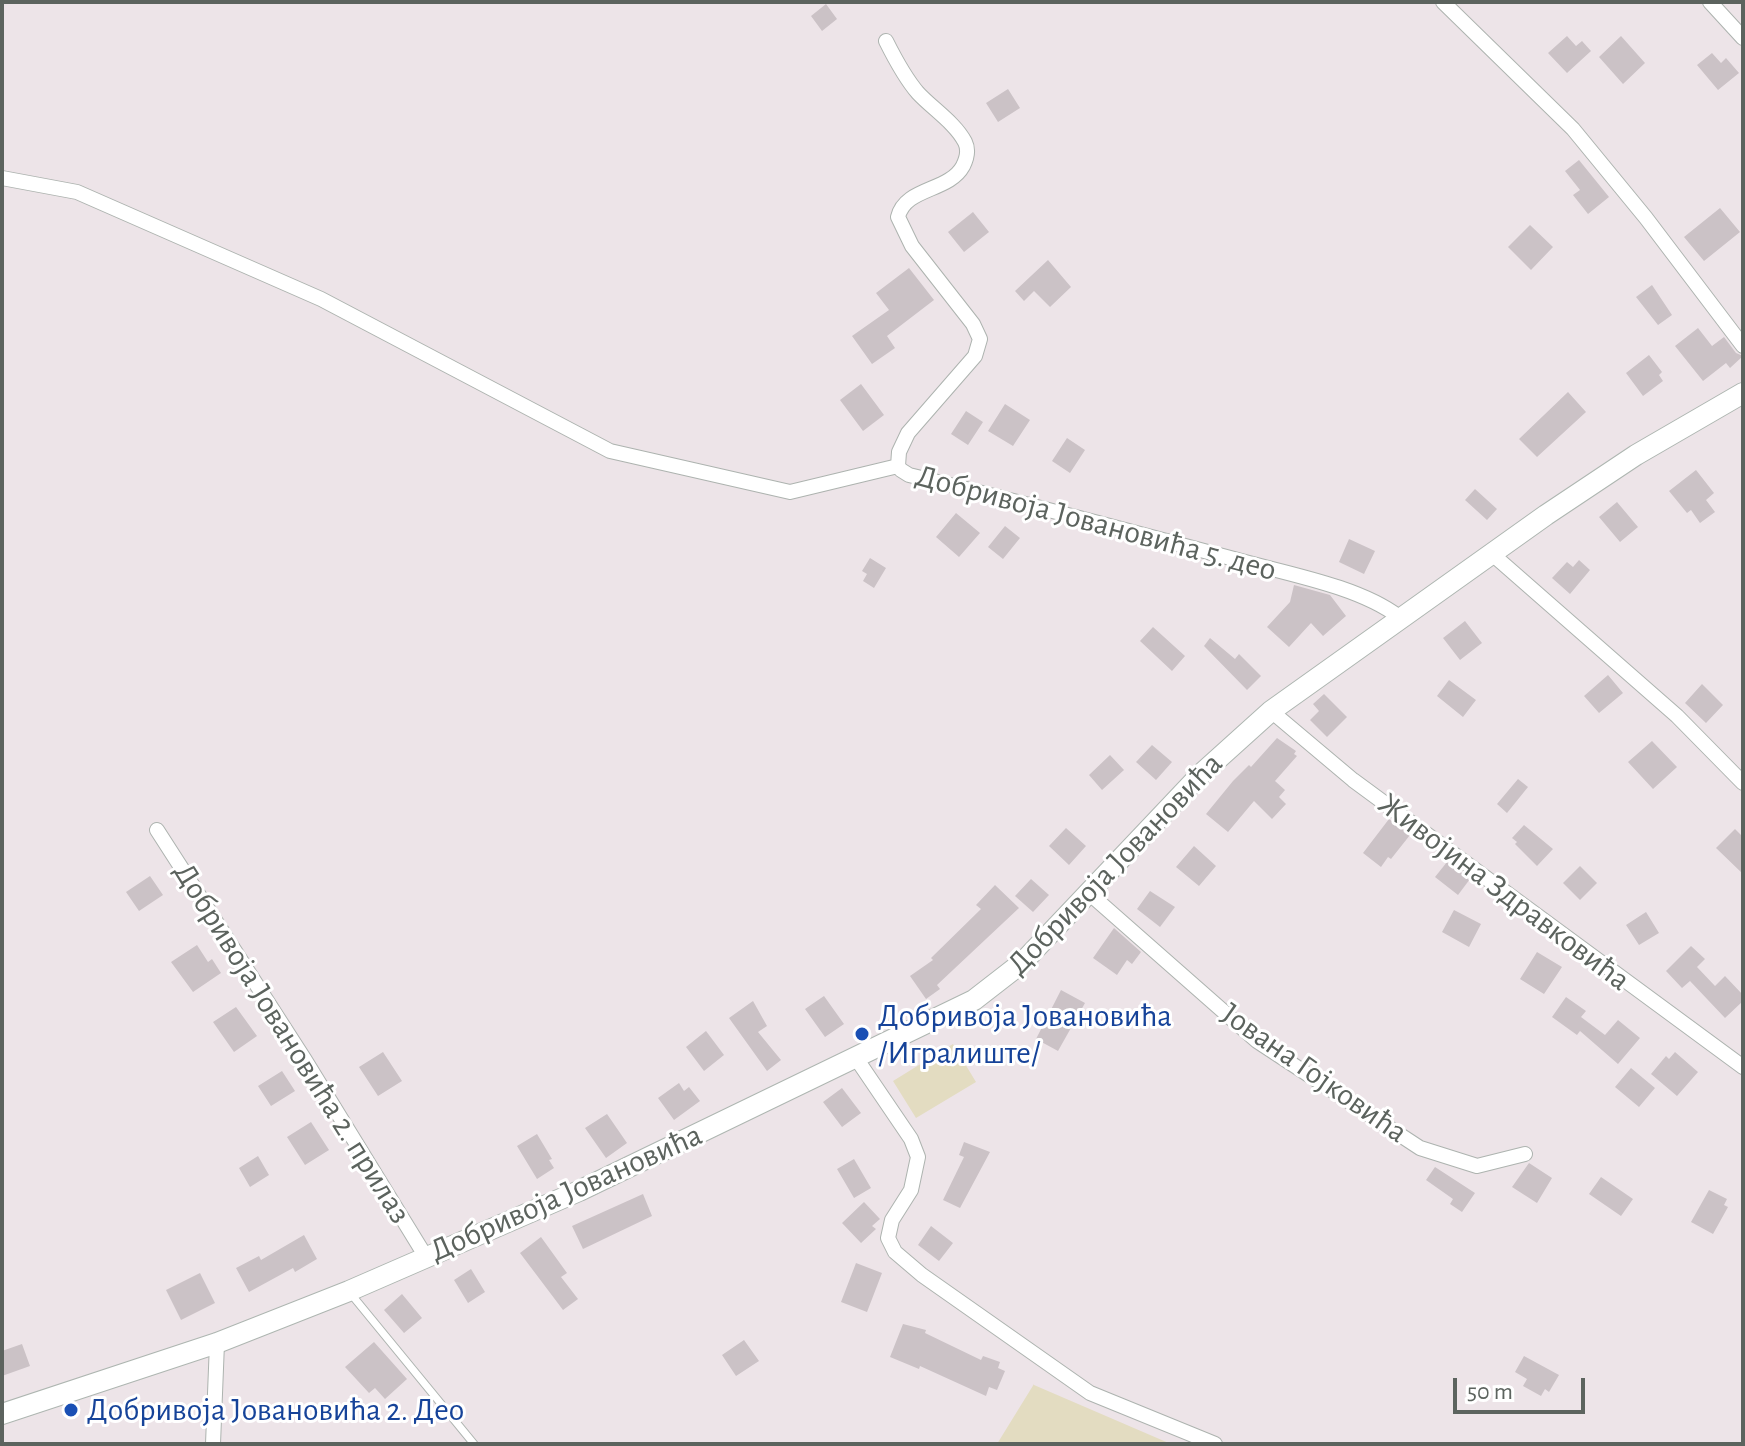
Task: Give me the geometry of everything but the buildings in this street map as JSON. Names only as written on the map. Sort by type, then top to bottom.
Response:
[{"type":"street","points":[[1443,2],[1573,129],[1646,218],[1743,346]]},
{"type":"street","points":[[1710,2],[1743,38]]},
{"type":"street","name":"Добривоја Јовановића 5. део","points":[[886,41],[917,91],[952,126],[967,148],[961,170],[949,180],[905,202],[898,217],[912,246],[973,324],[980,339],[975,356],[903,440],[898,466],[909,475],[1073,516],[1366,597],[1399,617]]},
{"type":"street","points":[[2,178],[77,192],[321,299],[610,451],[790,492],[898,466]]},
{"type":"street","name":"Добривоја Јовановића","points":[[2,1414],[217,1343],[349,1291],[579,1191],[934,1021],[990,989],[1023,962],[1090,894],[1200,775],[1271,711],[1399,617],[1636,455],[1743,393]]},
{"type":"street","points":[[1491,553],[1677,716],[1743,783]]},
{"type":"street","name":"Живојина Здравковића","points":[[1271,711],[1353,780],[1743,1067]]},
{"type":"street","name":"Добривоја Јовановића 2. прилаз","points":[[157,830],[305,1060],[426,1257]]},
{"type":"street","name":"Јована Гојковића","points":[[1090,894],[1257,1041],[1420,1148],[1477,1166],[1525,1154]]},
{"type":"street","points":[[856,1058],[911,1139],[918,1157],[911,1190],[892,1220],[888,1238],[895,1252],[922,1275],[1090,1393],[1215,1444]]},
{"type":"street","points":[[213,1444],[217,1343]]},
{"type":"lane","points":[[349,1291],[474,1444]]},
{"type":"shaded area","points":[[953,1044],[976,1082],[916,1118],[893,1081]]},
{"type":"shaded area","points":[[1034,1385],[1171,1444],[997,1444]]},
{"type":"place","name":"Добривоја Јовановића /Игралиште/","points":[[862,1034]]},
{"type":"place","name":"Добривоја Јовановића 2. Део","points":[[71,1410]]}]
